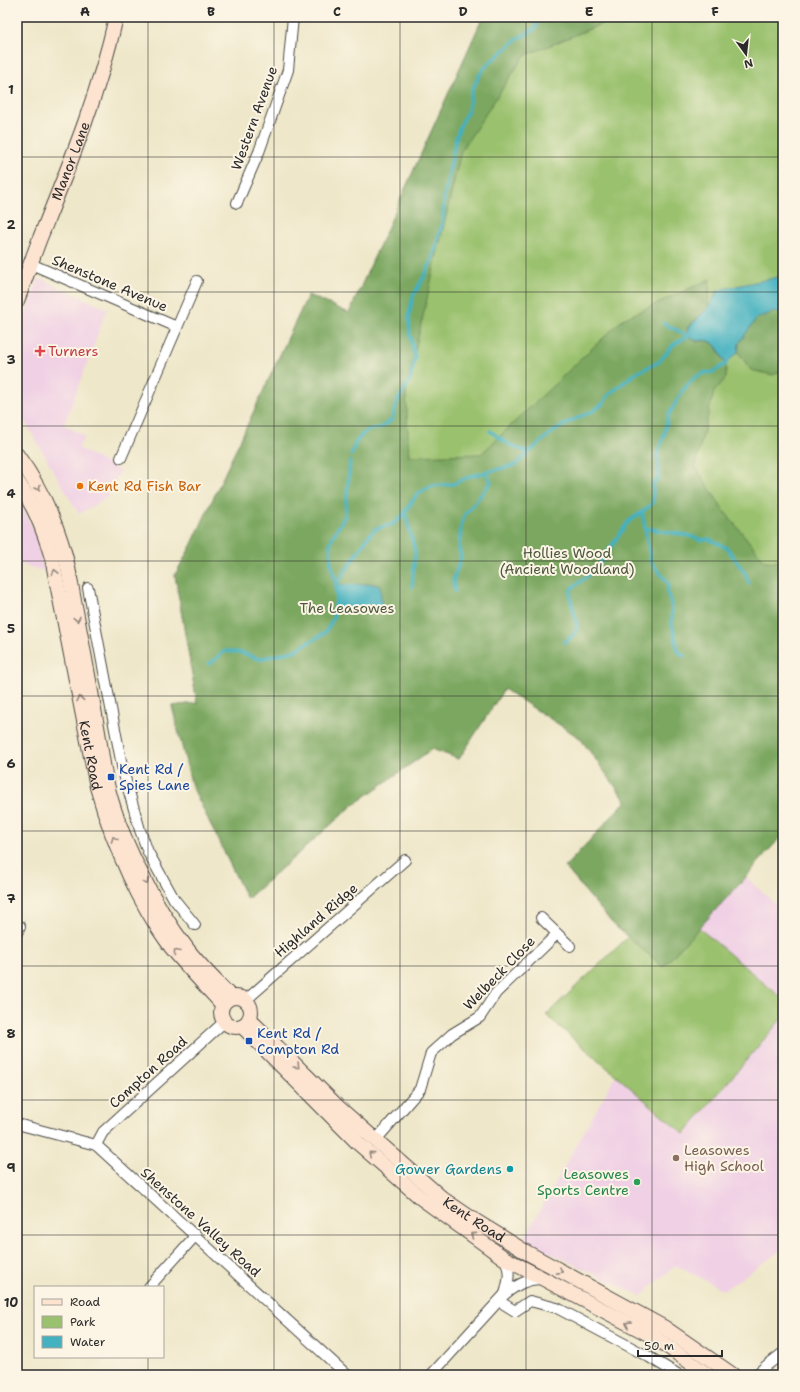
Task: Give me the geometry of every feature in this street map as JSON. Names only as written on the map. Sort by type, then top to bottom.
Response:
[{"type":"main road","name":"Manor Lane","points":[[17,301],[40,238],[66,174],[96,89],[116,17]]},
{"type":"main road","name":"Kent Road","points":[[17,455],[26,466],[45,501],[56,527],[65,556],[106,781],[118,817],[134,858],[166,918],[227,1001]]},
{"type":"main road","name":"Kent Road","points":[[17,481],[30,501],[44,532],[52,558],[97,786],[106,820],[118,850],[133,885],[170,945],[182,960],[227,1001]]},
{"type":"main road","points":[[239,997],[246,1000],[251,1009],[246,1023],[236,1028],[229,1026],[224,1022],[221,1017],[220,1010],[227,1001],[239,997]]},
{"type":"main road","name":"Kent Road","points":[[246,1023],[338,1107],[443,1199],[474,1220],[544,1262],[665,1328],[733,1375]]},
{"type":"main road","name":"Kent Road","points":[[246,1023],[370,1153],[421,1198],[504,1258],[654,1338],[708,1375]]},
{"type":"street","name":"Western Avenue","points":[[237,203],[259,152],[288,70],[293,17]]},
{"type":"street","name":"Shenstone Avenue","points":[[31,264],[177,327]]},
{"type":"street","name":"Shenstone Avenue","points":[[121,458],[197,281]]},
{"type":"street","name":"Kent Road","points":[[88,588],[122,771],[140,830],[148,852],[174,899],[195,926]]},
{"type":"street","points":[[134,858],[148,852]]},
{"type":"street","name":"Highland Ridge","points":[[246,1000],[405,860]]},
{"type":"street","name":"Welbeck Close","points":[[541,918],[570,946]]},
{"type":"street","name":"Welbeck Close","points":[[375,1140],[420,1089],[430,1053],[452,1034],[480,1017],[496,993],[557,934]]},
{"type":"street","name":"Compton Road","points":[[96,1145],[103,1132],[224,1022]]},
{"type":"street","name":"Shenstone Valley Road","points":[[17,1124],[96,1145],[196,1235],[347,1375]]},
{"type":"street","points":[[150,1286],[196,1235]]},
{"type":"street","points":[[502,1297],[509,1279],[509,1266],[504,1258]]},
{"type":"street","points":[[431,1375],[502,1297],[513,1288],[531,1279],[543,1279]]},
{"type":"street","points":[[502,1297],[515,1311],[530,1301],[557,1308],[649,1356],[679,1375]]},
{"type":"street","points":[[756,1375],[783,1353]]},
{"type":"shaded area","points":[[39,278],[107,309],[64,425],[85,436],[78,448],[120,471],[108,497],[79,514],[17,408],[17,336]]},
{"type":"shaded area","points":[[17,499],[34,531],[44,571],[17,563]]},
{"type":"shaded area","name":"Leasowes High School","points":[[746,877],[783,911],[783,1249],[724,1290],[676,1265],[641,1296],[523,1240],[616,1075],[546,1015],[663,967]]},
{"type":"green space","name":"The Leasowes","points":[[483,17],[783,17],[783,834],[699,928],[783,999],[783,1017],[684,1134],[546,1015],[628,937],[613,924],[565,867],[626,801],[580,738],[504,689],[459,759],[432,749],[353,805],[247,899],[192,786],[172,706],[197,703],[175,575],[191,546],[308,295],[349,313]]},
{"type":"green space","name":"The Leasowes","points":[[483,17],[619,17],[524,56],[461,151],[406,390],[409,456],[481,454],[623,319],[710,279],[708,308],[687,328],[695,341],[709,341],[715,345],[726,364],[726,378],[714,392],[695,466],[725,512],[765,561],[783,562],[783,834],[746,877],[663,967],[613,924],[565,867],[626,801],[580,738],[504,689],[459,759],[432,749],[353,805],[247,899],[192,786],[172,706],[197,703],[175,575],[191,546],[308,295],[349,313]],"holes":[[[336,585],[377,612],[366,612],[336,599]]]},
{"type":"green space","points":[[783,311],[783,370],[773,375],[751,370],[738,352],[739,343],[757,318],[774,312]]},
{"type":"water","points":[[783,276],[783,311],[774,312],[757,318],[739,343],[738,352],[726,364],[712,342],[705,340],[697,341],[688,336],[687,329],[708,308],[718,290]]},
{"type":"water","points":[[373,584],[380,586],[382,608],[377,612],[334,611],[336,585]]},
{"type":"waterway","points":[[351,455],[356,442],[362,435],[368,430],[380,428],[392,420],[397,402],[410,380],[415,358],[410,334],[409,315],[413,296],[433,257],[443,220],[444,197],[456,138],[468,110],[472,90],[480,74],[488,64],[516,40],[536,28],[538,17]]},
{"type":"waterway","points":[[663,323],[688,336]]},
{"type":"waterway","points":[[209,664],[226,651],[242,653],[259,659],[294,651],[325,633],[333,619],[336,599],[336,585],[375,529],[393,524],[402,517],[417,494],[432,486],[453,484],[471,476],[515,465],[550,434],[603,404],[608,396],[622,384],[636,373],[659,362],[673,345],[688,336]]},
{"type":"waterway","points":[[684,656],[678,651],[672,624],[672,608],[667,591],[669,584],[651,562],[642,512],[653,503],[653,484],[658,479],[659,463],[657,456],[668,416],[683,390],[695,377],[704,373],[713,372],[726,364]]},
{"type":"waterway","points":[[490,431],[514,447],[530,452]]},
{"type":"waterway","points":[[336,585],[331,563],[330,544],[345,516],[350,462]]},
{"type":"waterway","points":[[455,591],[453,581],[461,557],[459,549],[461,525],[465,514],[491,482],[486,472]]},
{"type":"waterway","points":[[405,512],[415,552],[412,587]]},
{"type":"waterway","points":[[564,642],[574,634],[577,626],[570,594],[571,589],[595,570],[628,522],[642,512]]},
{"type":"waterway","points":[[646,528],[690,536],[702,540],[709,539],[727,548],[745,573],[749,583]]},
{"type":"place","name":"Turners","points":[[40,351]]},
{"type":"place","name":"Kent Rd Fish Bar","points":[[80,486]]},
{"type":"place","name":"Kent Rd / Spies Lane","points":[[111,777]]},
{"type":"place","name":"Kent Rd / Compton Rd","points":[[249,1041]]},
{"type":"place","name":"Leasowes High School","points":[[676,1158]]},
{"type":"place","name":"Gower Gardens","points":[[510,1169]]},
{"type":"place","name":"Leasowes Sports Centre","points":[[637,1182]]},
{"type":"park label","name":"Hollies Wood (Ancient Woodland)","points":[[567,562]]}]
